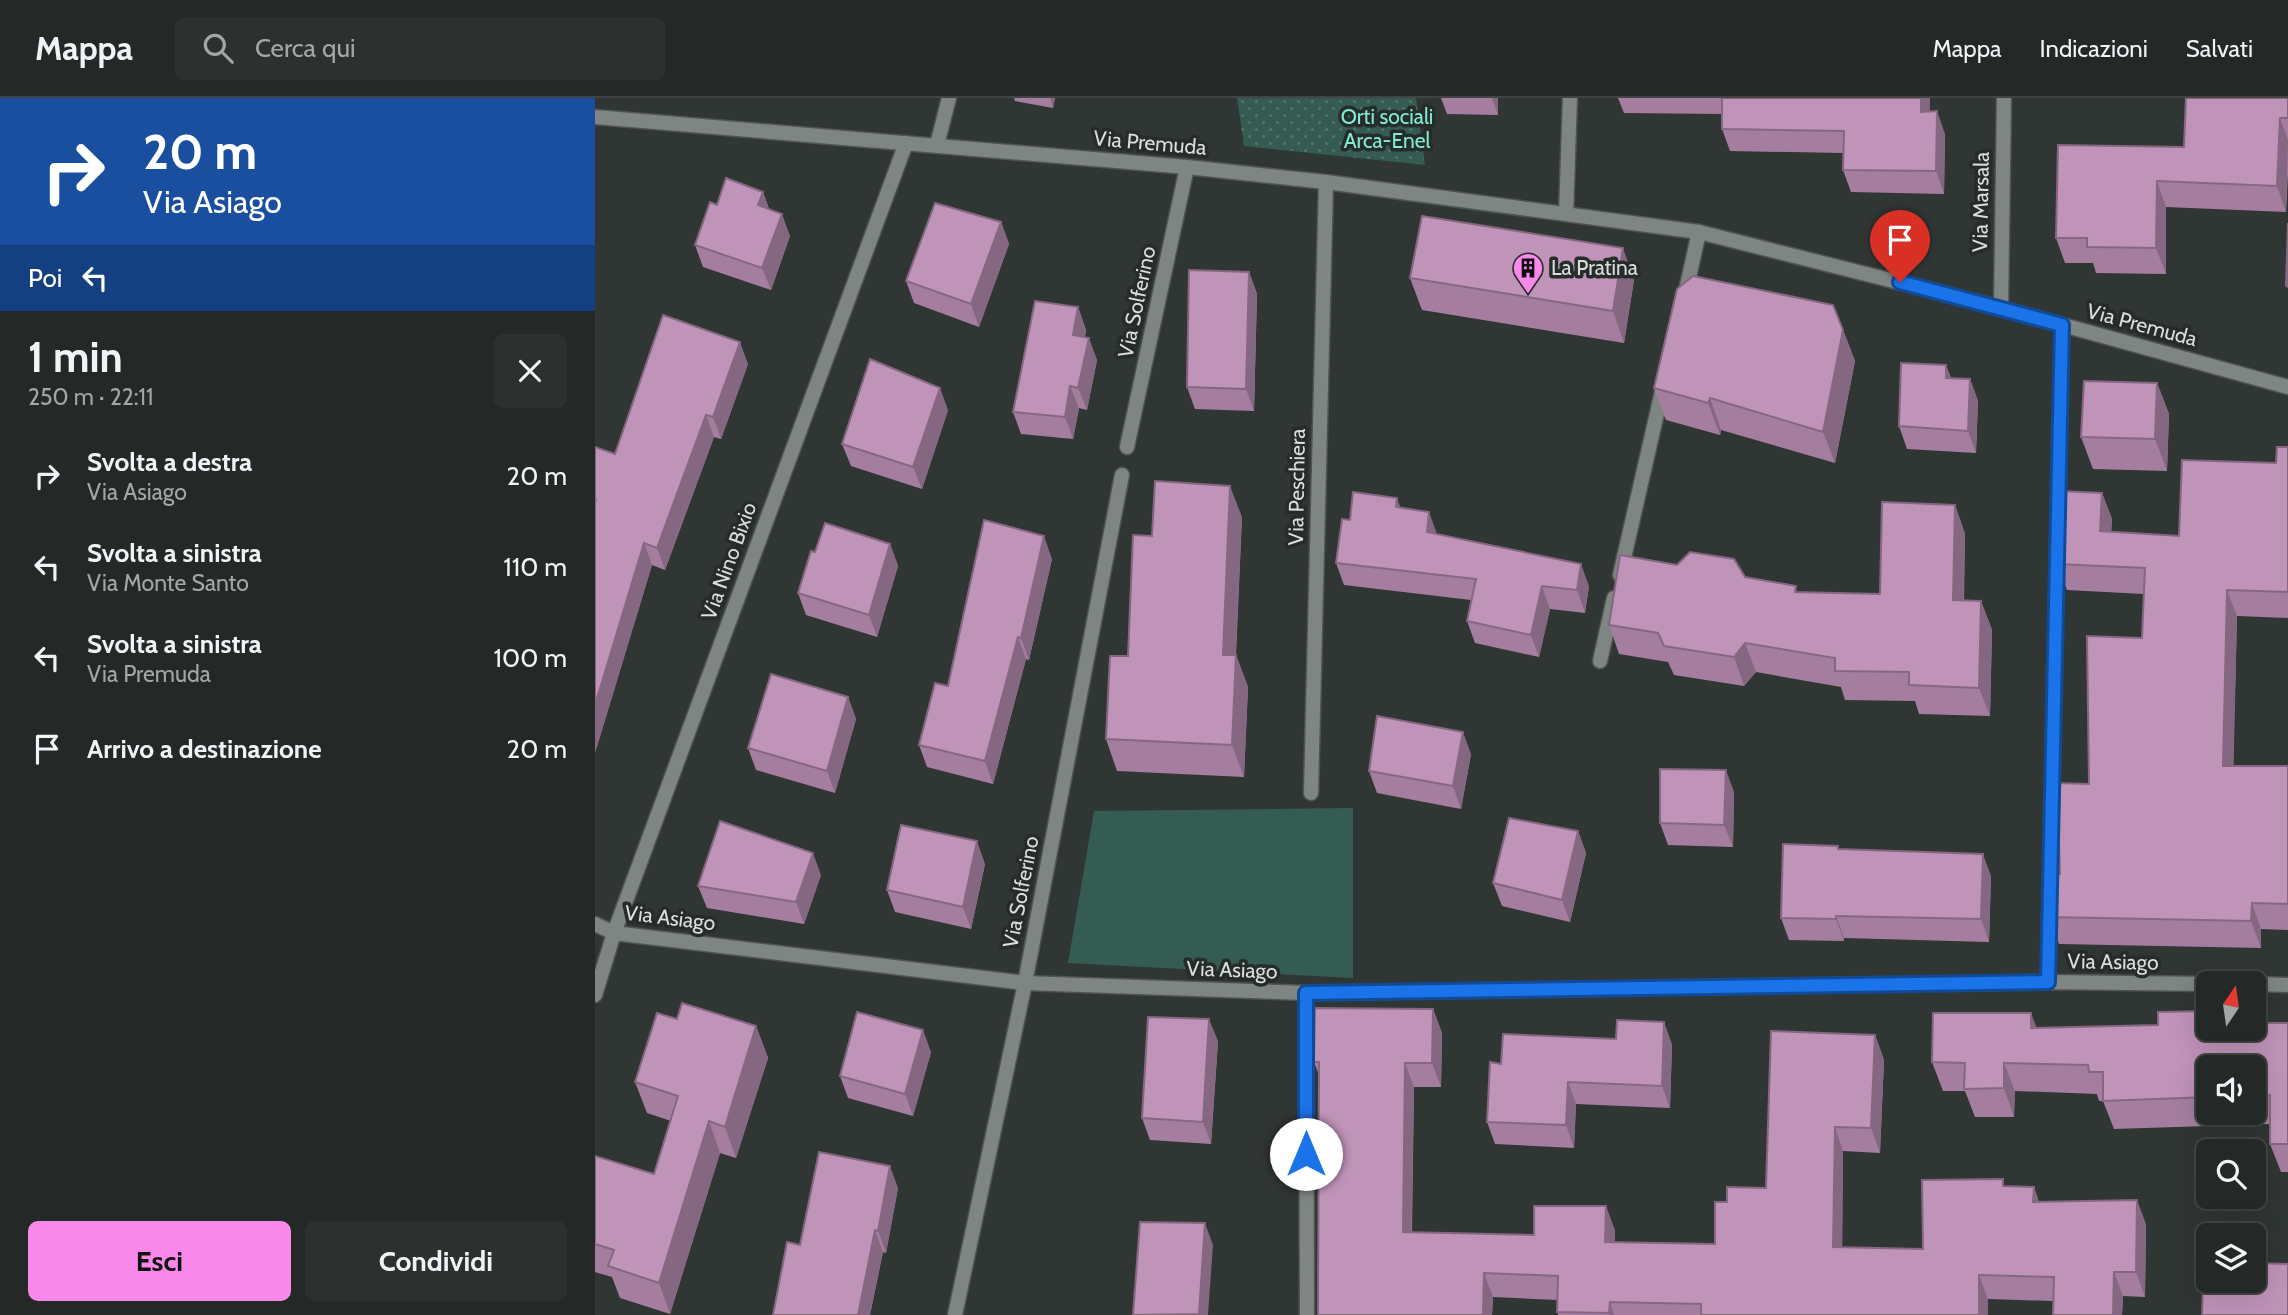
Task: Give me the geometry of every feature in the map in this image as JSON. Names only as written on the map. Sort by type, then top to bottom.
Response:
[{"type":"street","points":[[937,145],[949,98]]},
{"type":"street","points":[[1566,214],[1570,98]]},
{"type":"street","name":"Via Marsala","points":[[2000,307],[2004,98]]},
{"type":"street","name":"Via Premuda","points":[[595,117],[1187,167],[1326,182],[1699,232],[2000,307],[2288,387]]},
{"type":"street","name":"Via Nino Bixio","points":[[595,995],[614,933],[906,142]]},
{"type":"street","name":"Via Solferino","points":[[1127,447],[1187,167]]},
{"type":"street","name":"Via Peschiera","points":[[1311,793],[1326,182]]},
{"type":"street","points":[[1680,312],[1699,232]]},
{"type":"street","points":[[2048,982],[2062,325]]},
{"type":"street","points":[[1600,661],[1668,366]]},
{"type":"street","name":"Via Solferino","points":[[955,1315],[1025,983],[1122,475]]},
{"type":"street","name":"Via Asiago","points":[[595,924],[614,933],[1025,983],[1306,993],[2048,982],[2196,984]]},
{"type":"street","points":[[2266,984],[2288,985]]},
{"type":"street","points":[[1306,993],[1307,1315]]},
{"type":"green space","name":"Orti sociali Arca-Enel","points":[[1237,98],[1416,98],[1425,165],[1244,146]]},
{"type":"green space","points":[[1353,808],[1353,978],[1068,963],[1094,811]]},
{"type":"building","points":[[1722,98],[1921,98],[1921,112],[1937,111],[1936,171],[1843,170],[1844,131],[1722,129]]},
{"type":"building","points":[[2186,98],[2288,98],[2288,118],[2280,118],[2277,186],[2157,181],[2156,248],[2087,247],[2087,238],[2056,238],[2058,145],[2184,147]]},
{"type":"building","points":[[726,178],[763,192],[758,205],[782,214],[762,268],[695,245],[710,202],[717,205]]},
{"type":"building","points":[[935,203],[1001,222],[971,304],[906,281]]},
{"type":"building","points":[[1422,216],[1623,248],[1613,311],[1410,278]]},
{"type":"building","points":[[2288,223],[2288,287],[2286,286]]},
{"type":"building","points":[[1189,270],[1249,272],[1246,389],[1187,387]]},
{"type":"building","points":[[1693,276],[1833,305],[1843,330],[1823,432],[1710,398],[1708,403],[1654,388],[1677,289]]},
{"type":"building","points":[[1035,301],[1078,307],[1073,335],[1089,338],[1078,388],[1070,386],[1065,417],[1013,412]]},
{"type":"building","points":[[663,315],[740,342],[713,417],[706,415],[657,548],[644,543],[595,705],[595,447],[615,454]]},
{"type":"building","points":[[870,359],[940,388],[913,467],[842,444]]},
{"type":"building","points":[[1901,363],[1946,365],[1946,378],[1970,379],[1968,431],[1899,426]]},
{"type":"building","points":[[2084,381],[2157,383],[2155,439],[2081,437]]},
{"type":"building","points":[[2277,447],[2288,447],[2288,592],[2227,590],[2223,766],[2288,766],[2288,904],[2252,903],[2251,921],[2049,917],[2050,873],[2060,874],[2057,783],[2089,784],[2087,636],[2142,638],[2145,568],[2057,564],[2061,491],[2102,493],[2100,531],[2179,536],[2182,460],[2276,463]]},
{"type":"building","points":[[1155,481],[1230,486],[1223,655],[1236,655],[1232,745],[1106,739],[1110,656],[1128,656],[1133,535],[1152,536]]},
{"type":"building","points":[[1353,492],[1397,498],[1396,507],[1429,512],[1427,532],[1581,564],[1577,590],[1542,586],[1531,635],[1467,621],[1476,579],[1336,563],[1342,519],[1350,520]]},
{"type":"building","points":[[1882,502],[1955,505],[1953,600],[1981,601],[1979,688],[1909,685],[1909,672],[1835,671],[1835,658],[1745,643],[1734,657],[1664,646],[1658,633],[1609,625],[1620,555],[1677,565],[1690,552],[1734,559],[1745,577],[1796,586],[1795,592],[1880,594]]},
{"type":"building","points":[[984,520],[1044,536],[1021,638],[1018,637],[985,761],[919,745],[935,683],[948,686]]},
{"type":"building","points":[[825,523],[890,544],[869,615],[798,593],[811,551],[815,552]]},
{"type":"building","points":[[771,674],[848,697],[827,771],[748,748]]},
{"type":"building","points":[[1377,716],[1463,732],[1453,786],[1369,771]]},
{"type":"building","points":[[1660,769],[1726,770],[1724,825],[1660,823]]},
{"type":"building","points":[[1509,818],[1578,831],[1562,900],[1493,883]]},
{"type":"building","points":[[720,821],[813,853],[796,902],[698,886]]},
{"type":"building","points":[[901,825],[977,841],[963,907],[887,890]]},
{"type":"building","points":[[1783,844],[1838,846],[1838,849],[1983,854],[1981,919],[1836,916],[1836,919],[1781,918]]},
{"type":"building","points":[[682,1003],[756,1026],[725,1127],[709,1121],[659,1283],[608,1266],[614,1250],[595,1244],[595,1156],[654,1174],[678,1096],[635,1082],[657,1013],[677,1019]]},
{"type":"building","points":[[1315,1008],[1433,1009],[1432,1063],[1405,1063],[1403,1232],[1534,1235],[1534,1206],[1606,1206],[1605,1242],[1715,1244],[1715,1202],[1727,1202],[1727,1187],[1766,1188],[1771,1031],[1875,1035],[1871,1128],[1835,1127],[1833,1247],[1923,1249],[1922,1180],[2003,1179],[2003,1186],[2034,1187],[2033,1202],[2137,1200],[2136,1272],[2114,1272],[2113,1315],[2053,1315],[2054,1277],[1979,1275],[1979,1315],[1701,1315],[1701,1304],[1610,1302],[1609,1313],[1557,1312],[1558,1276],[1484,1273],[1483,1315],[1318,1315],[1319,1062],[1314,1062]]},
{"type":"building","points":[[2196,1011],[2196,1041],[2266,1041],[2266,1023],[2288,1023],[2288,1144],[2270,1144],[2270,1095],[2266,1095],[2266,1055],[2196,1055],[2196,1097],[2103,1101],[2103,1072],[2089,1072],[2088,1065],[2004,1063],[2004,1088],[1964,1089],[1965,1063],[1932,1062],[1933,1013],[2031,1013],[2031,1028],[2158,1025],[2158,1012]]},
{"type":"building","points":[[857,1012],[923,1030],[905,1094],[840,1076]]},
{"type":"building","points":[[1148,1017],[1209,1019],[1203,1122],[1142,1118]]},
{"type":"building","points":[[1617,1020],[1664,1022],[1662,1086],[1568,1082],[1566,1125],[1487,1122],[1490,1062],[1501,1064],[1503,1034],[1616,1039]]},
{"type":"building","points":[[819,1152],[890,1166],[858,1315],[773,1315],[787,1242],[800,1245]]},
{"type":"building","points":[[1140,1222],[1205,1223],[1199,1314],[1133,1315]]},
{"type":"building","points":[[2266,1263],[2288,1264],[2288,1315],[2202,1315],[2203,1293],[2266,1293]]},
{"type":"place","name":"La Pratina","points":[[1528,295]]},
{"type":"route","points":[[1306,1154],[1306,993],[2048,982],[2062,325],[1900,282]]}]
